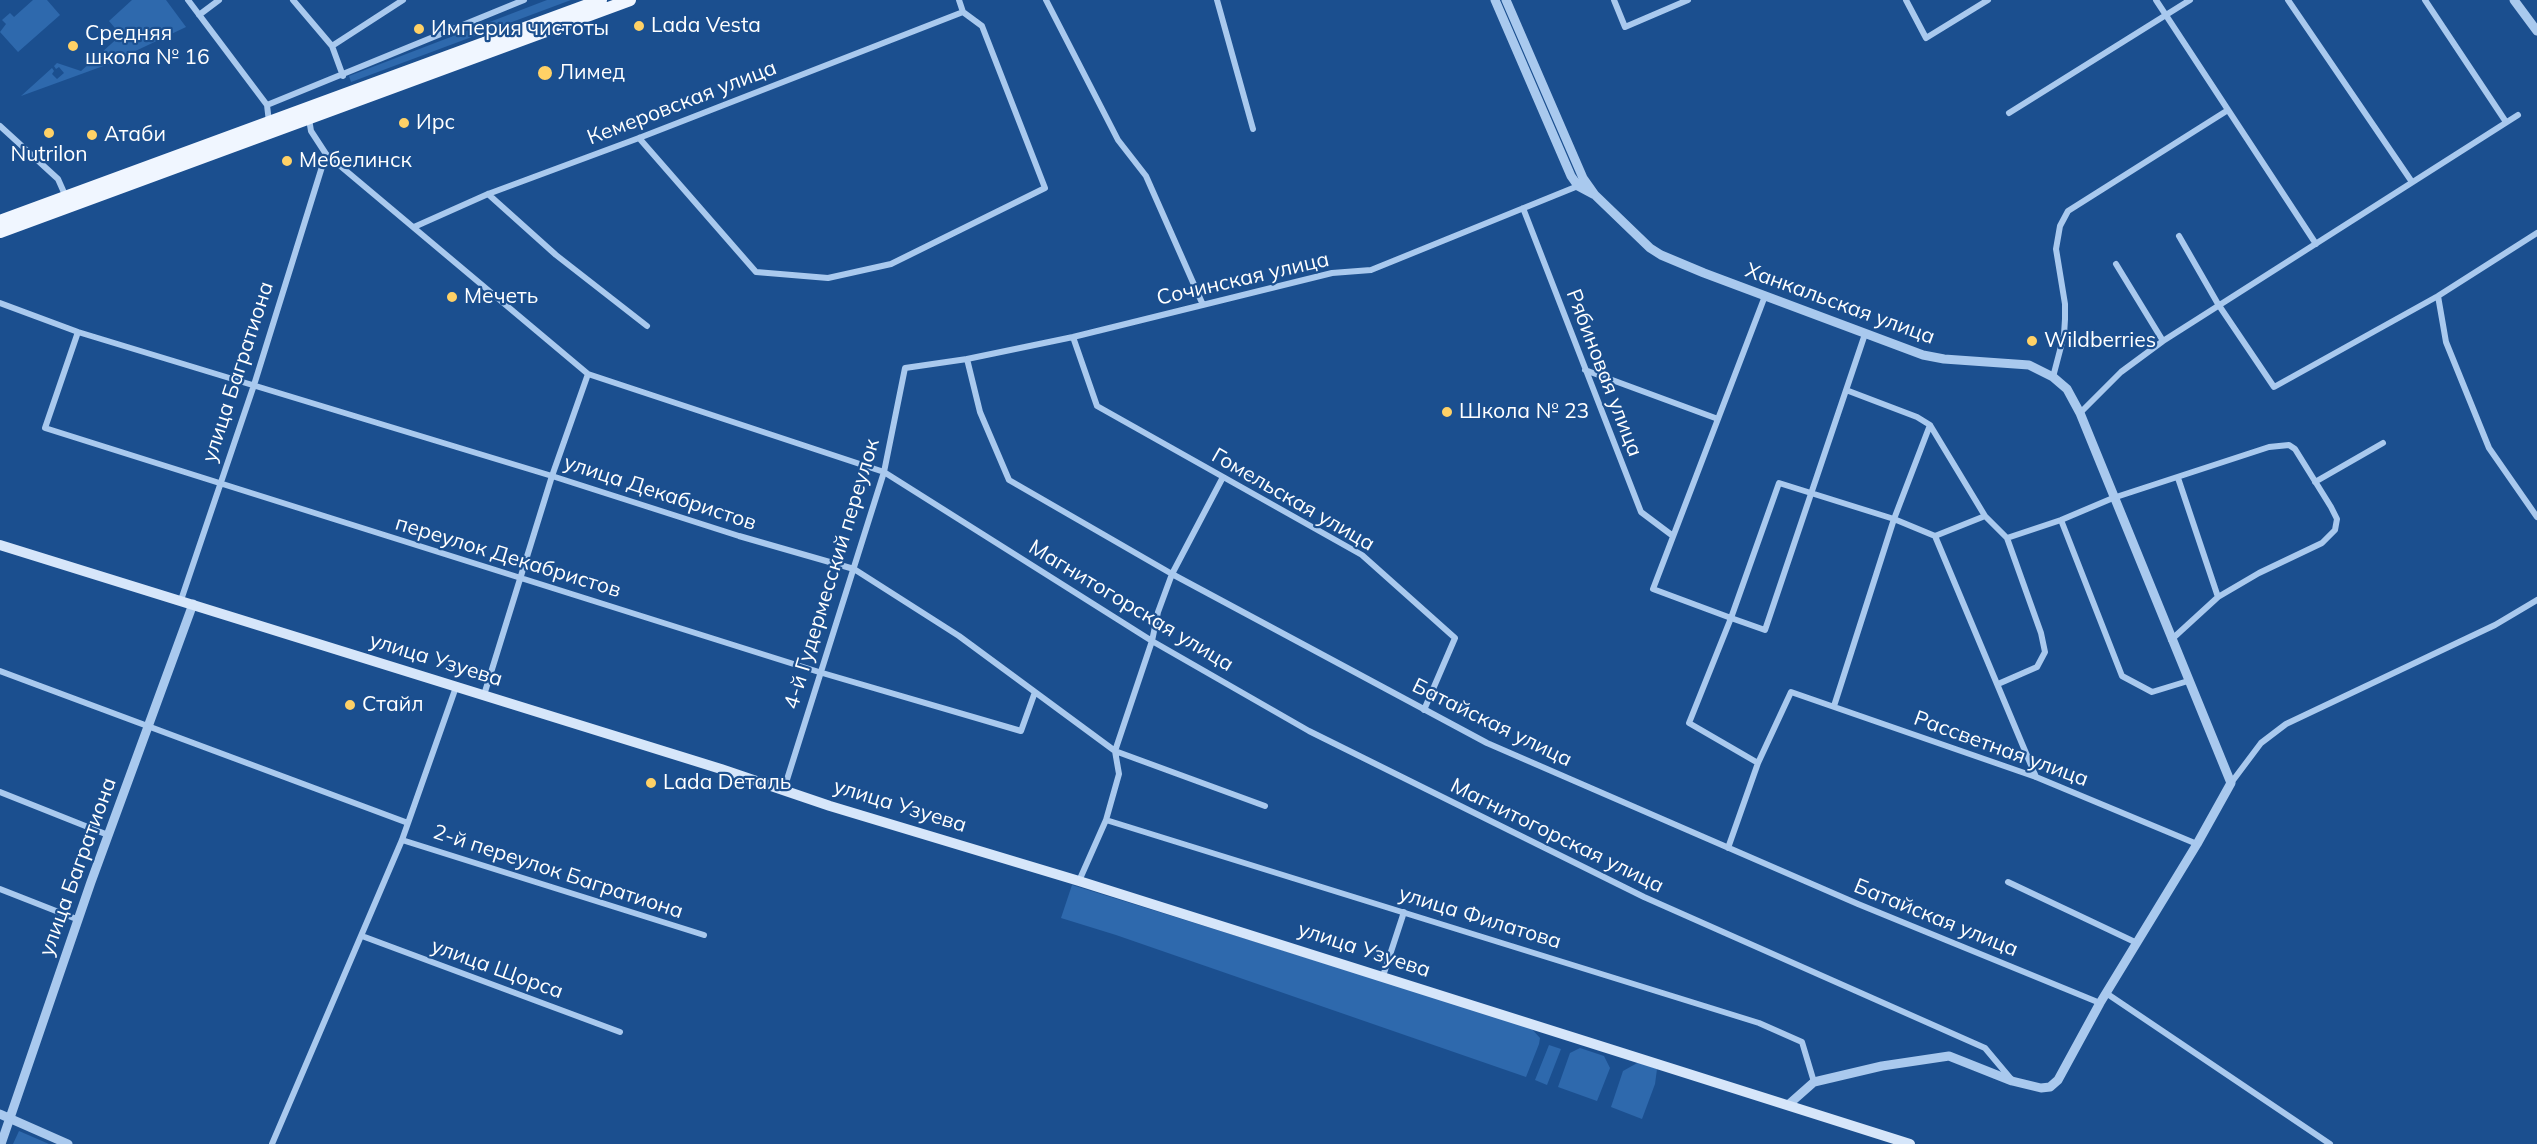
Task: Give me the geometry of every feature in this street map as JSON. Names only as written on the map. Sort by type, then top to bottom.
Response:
[{"type":"main road","points":[[0,232],[68,202],[332,98],[601,0]]},
{"type":"main road","points":[[0,221],[68,202],[249,141],[630,0]]},
{"type":"main road","name":"улица Узуева","points":[[0,545],[783,789],[830,806],[1383,976],[1910,1144]]},
{"type":"street","points":[[188,0],[267,105],[270,122],[249,141]]},
{"type":"street","points":[[200,15],[219,0]]},
{"type":"street","points":[[294,0],[332,46],[343,76]]},
{"type":"street","points":[[332,46],[403,0]]},
{"type":"street","points":[[267,105],[343,76],[524,0]]},
{"type":"street","points":[[590,15],[607,0]]},
{"type":"street","points":[[639,138],[756,272],[828,278],[891,264],[1045,188],[982,26],[963,12],[959,0]]},
{"type":"street","points":[[1046,0],[1118,140],[1146,176],[1203,305]]},
{"type":"street","points":[[1217,0],[1253,129]]},
{"type":"street","points":[[1495,0],[1570,176],[1578,186]]},
{"type":"street","name":"Ханкальская улица","points":[[1506,0],[1583,178],[1595,195],[1660,255],[1923,355],[1944,359],[2029,365],[2053,377],[2067,389],[2080,413],[2230,783]]},
{"type":"street","points":[[1614,0],[1625,27],[1688,0]]},
{"type":"street","points":[[1906,0],[1926,38],[1988,0]]},
{"type":"street","points":[[2156,0],[2316,244]]},
{"type":"street","points":[[2009,113],[2190,0]]},
{"type":"street","points":[[2288,0],[2412,182]]},
{"type":"street","points":[[2425,0],[2506,122]]},
{"type":"street","points":[[2514,0],[2537,31]]},
{"type":"street","name":"Кемеровская улица","points":[[414,227],[488,194],[963,12]]},
{"type":"street","points":[[309,119],[332,98]]},
{"type":"street","points":[[2053,377],[2064,335],[2065,312],[2056,249],[2060,226],[2068,211],[2228,110]]},
{"type":"street","points":[[2080,413],[2121,372],[2163,341],[2518,115]]},
{"type":"street","name":"Магнитогорская улица","points":[[309,119],[311,131],[326,154],[414,227],[433,247],[588,374],[884,472],[1152,641],[1309,731],[1499,827],[1655,902],[1985,1048],[2012,1081]]},
{"type":"street","points":[[0,126],[58,179],[68,202]]},
{"type":"street","name":"улица Багратиона","points":[[181,600],[254,386],[326,154]]},
{"type":"street","name":"Сочинская улица","points":[[905,368],[1072,337],[1332,273],[1371,270],[1578,186]]},
{"type":"street","name":"Ханкальская улица","points":[[1578,186],[1595,195]]},
{"type":"street","points":[[488,194],[556,255],[647,326]]},
{"type":"street","name":"Рябиновая улица","points":[[1523,208],[1641,512],[1673,537]]},
{"type":"street","points":[[2179,236],[2218,304],[2274,387],[2439,296],[2537,233]]},
{"type":"street","points":[[2116,264],[2163,341]]},
{"type":"street","points":[[1765,296],[1653,589],[1765,630],[1865,334]]},
{"type":"street","points":[[2439,296],[2446,342],[2489,448],[2537,517]]},
{"type":"street","name":"улица Декабристов","points":[[0,303],[78,332],[552,476],[739,536],[854,568],[959,636],[1115,751],[1265,806]]},
{"type":"street","name":"переулок Декабристов","points":[[78,332],[45,428],[819,672],[1021,731],[1035,692]]},
{"type":"street","name":"Гомельская улица","points":[[1072,337],[1097,406],[1362,555],[1455,638],[1424,710]]},
{"type":"street","name":"Батайская улица","points":[[967,358],[980,412],[1009,480],[1172,574],[1488,743],[1728,848],[2100,1003]]},
{"type":"street","name":"4-й Гудермесский переулок","points":[[783,789],[884,472],[905,368]]},
{"type":"street","points":[[1585,370],[1718,419]]},
{"type":"street","points":[[484,695],[552,476],[588,374]]},
{"type":"street","points":[[1846,390],[1917,417],[1930,426],[1985,516],[2007,538],[2041,633],[2045,652],[2037,667],[1998,684]]},
{"type":"street","points":[[1834,706],[1894,519],[1930,426]]},
{"type":"street","points":[[2315,482],[2383,443]]},
{"type":"street","points":[[2007,538],[2061,520],[2113,498],[2280,444],[2289,445],[2295,449],[2337,519],[2335,530],[2322,543],[2259,573],[2218,597],[2171,640]]},
{"type":"street","points":[[1079,881],[1107,820],[1119,774],[1115,751],[1152,641],[1158,612],[1172,574],[1223,477]]},
{"type":"street","points":[[2178,478],[2218,597]]},
{"type":"street","points":[[1728,848],[1758,763],[1689,723],[1731,618],[1779,483],[1894,519],[1935,536],[1985,516]]},
{"type":"street","points":[[2061,520],[2122,676],[2152,692],[2188,681]]},
{"type":"street","points":[[1935,536],[2036,777]]},
{"type":"street","points":[[1788,1105],[1814,1082],[1882,1066],[1949,1056],[2012,1081],[2041,1088],[2049,1087],[2058,1080],[2100,1003],[2197,844],[2230,783],[2261,743],[2286,723],[2495,625],[2537,600]]},
{"type":"street","name":"улица Багратиона","points":[[1,1144],[5,1116],[79,920],[193,604]]},
{"type":"street","points":[[0,671],[408,823]]},
{"type":"street","points":[[272,1144],[402,840],[456,687]]},
{"type":"street","name":"Рассветная улица","points":[[1758,763],[1791,692],[2036,777],[2197,844]]},
{"type":"street","points":[[0,792],[108,835]]},
{"type":"street","name":"улица Филатова","points":[[1107,820],[1759,1023],[1802,1042],[1814,1082]]},
{"type":"street","name":"2-й переулок Багратиона","points":[[402,840],[704,935]]},
{"type":"street","points":[[2008,882],[2137,943]]},
{"type":"street","points":[[0,889],[79,920]]},
{"type":"street","points":[[1383,976],[1404,912]]},
{"type":"street","name":"улица Щорса","points":[[362,936],[620,1032]]},
{"type":"street","points":[[2106,993],[2330,1144]]},
{"type":"street","points":[[5,1116],[68,1144]]},
{"type":"shaded area","points":[[33,0],[47,0],[60,15],[18,52],[0,32],[6,24],[2,20],[10,13],[14,17]]},
{"type":"shaded area","points":[[132,0],[166,0],[186,27],[106,65],[21,96],[52,68],[54,71],[52,74],[57,79],[64,73],[59,67],[56,69],[54,66],[57,63],[81,71],[121,35],[109,21]]},
{"type":"shaded area","points":[[547,0],[571,0],[351,82],[349,76]]},
{"type":"shaded area","points":[[1072,885],[1530,1027],[1540,1038],[1539,1044],[1526,1077],[1061,918]]},
{"type":"shaded area","points":[[1549,1045],[1561,1049],[1547,1085],[1535,1080]]},
{"type":"shaded area","points":[[1580,1048],[1604,1056],[1610,1068],[1597,1101],[1558,1087],[1570,1053]]},
{"type":"shaded area","points":[[1639,1062],[1657,1069],[1655,1084],[1642,1119],[1611,1107],[1623,1071]]},
{"type":"shaded area","points":[[19,1131],[49,1144],[13,1144]]},
{"type":"place","name":"Lada Vesta","points":[[639,26]]},
{"type":"place","name":"Империя чистоты","points":[[419,29]]},
{"type":"place","name":"Средняя школа № 16","points":[[73,46]]},
{"type":"place","name":"Лимед","points":[[545,73]]},
{"type":"place","name":"Ирс","points":[[404,123]]},
{"type":"place","name":"Nutrilon","points":[[49,133]]},
{"type":"place","name":"Атаби","points":[[92,135]]},
{"type":"place","name":"Мебелинск","points":[[287,161]]},
{"type":"place","name":"Мечеть","points":[[452,297]]},
{"type":"place","name":"Wildberries","points":[[2032,341]]},
{"type":"place","name":"Школа № 23","points":[[1447,412]]},
{"type":"place","name":"Стайл","points":[[350,705]]},
{"type":"place","name":"Lada Dеталь","points":[[651,783]]}]
